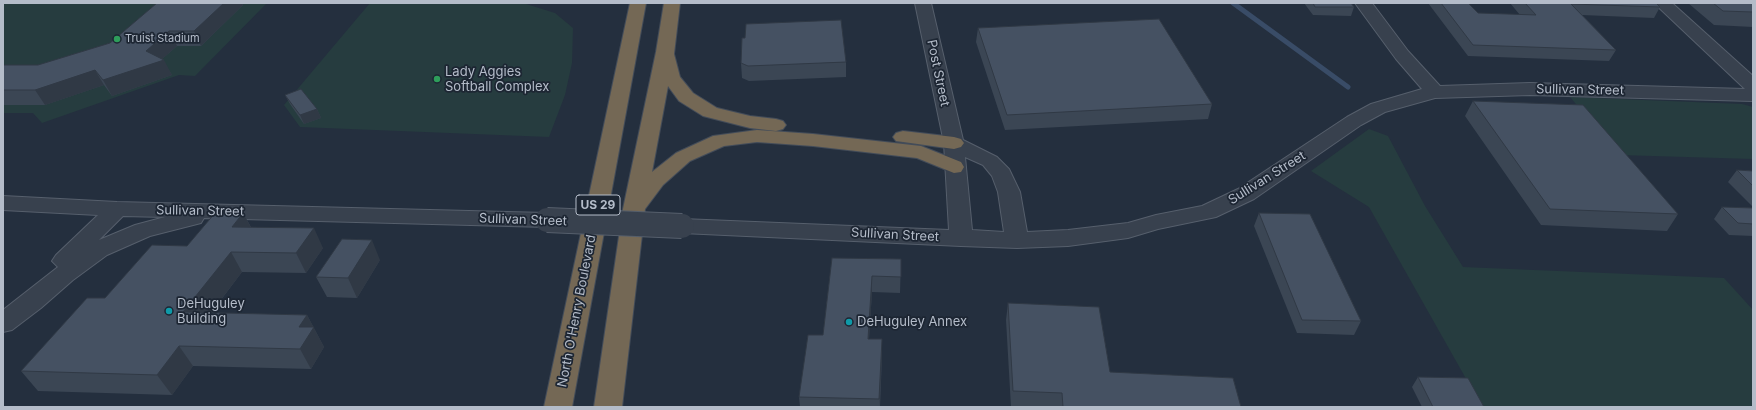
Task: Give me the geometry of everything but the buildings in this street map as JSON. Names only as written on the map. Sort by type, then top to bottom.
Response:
[{"type":"highway","name":"North O'Henry Boulevard","points":[[558,407],[638,3]]},
{"type":"highway","name":"US 29","points":[[608,407],[634,209],[665,52],[672,3]]},
{"type":"highway","points":[[665,52],[671,78],[686,98],[710,112],[750,122],[954,143]]},
{"type":"highway","points":[[634,209],[655,180],[683,157],[720,140],[757,136],[921,152],[954,167]]},
{"type":"street","name":"Post Street","points":[[923,3],[954,143],[954,167],[961,238]]},
{"type":"street","points":[[1363,3],[1402,55],[1435,92]]},
{"type":"street","points":[[1662,3],[1753,86]]},
{"type":"street","name":"Sullivan Street","points":[[3,203],[232,212],[547,220],[1017,240],[1068,238],[1128,230],[1156,222],[1208,212],[1246,194],[1354,121],[1378,108],[1398,101],[1435,92],[1530,89],[1753,95]]},
{"type":"street","points":[[954,143],[990,161],[1002,174],[1009,192],[1017,240]]},
{"type":"street","points":[[3,322],[117,208]]},
{"type":"street","points":[[3,322],[32,302],[65,274],[99,249],[143,230],[193,218],[232,212]]},
{"type":"green space","name":"Truist Stadium","points":[[3,3],[267,3],[195,76],[179,75],[42,123],[33,113],[3,113]]},
{"type":"green space","name":"Lady Aggies Softball Complex","points":[[370,3],[526,4],[555,13],[573,28],[572,63],[565,95],[549,137],[300,127],[284,105]]},
{"type":"green space","points":[[1570,97],[1742,104],[1753,107],[1753,159],[1619,155]]},
{"type":"green space","points":[[1369,129],[1388,136],[1425,206],[1463,267],[1724,278],[1753,310],[1753,407],[1482,407],[1369,207],[1311,171]]},
{"type":"waterway","points":[[1233,3],[1348,87]]},
{"type":"place","name":"Truist Stadium","points":[[117,39]]},
{"type":"place","name":"Lady Aggies Softball Complex","points":[[437,79]]},
{"type":"place","name":"DeHuguley Building","points":[[169,311]]},
{"type":"place","name":"DeHuguley Annex","points":[[849,322]]}]
